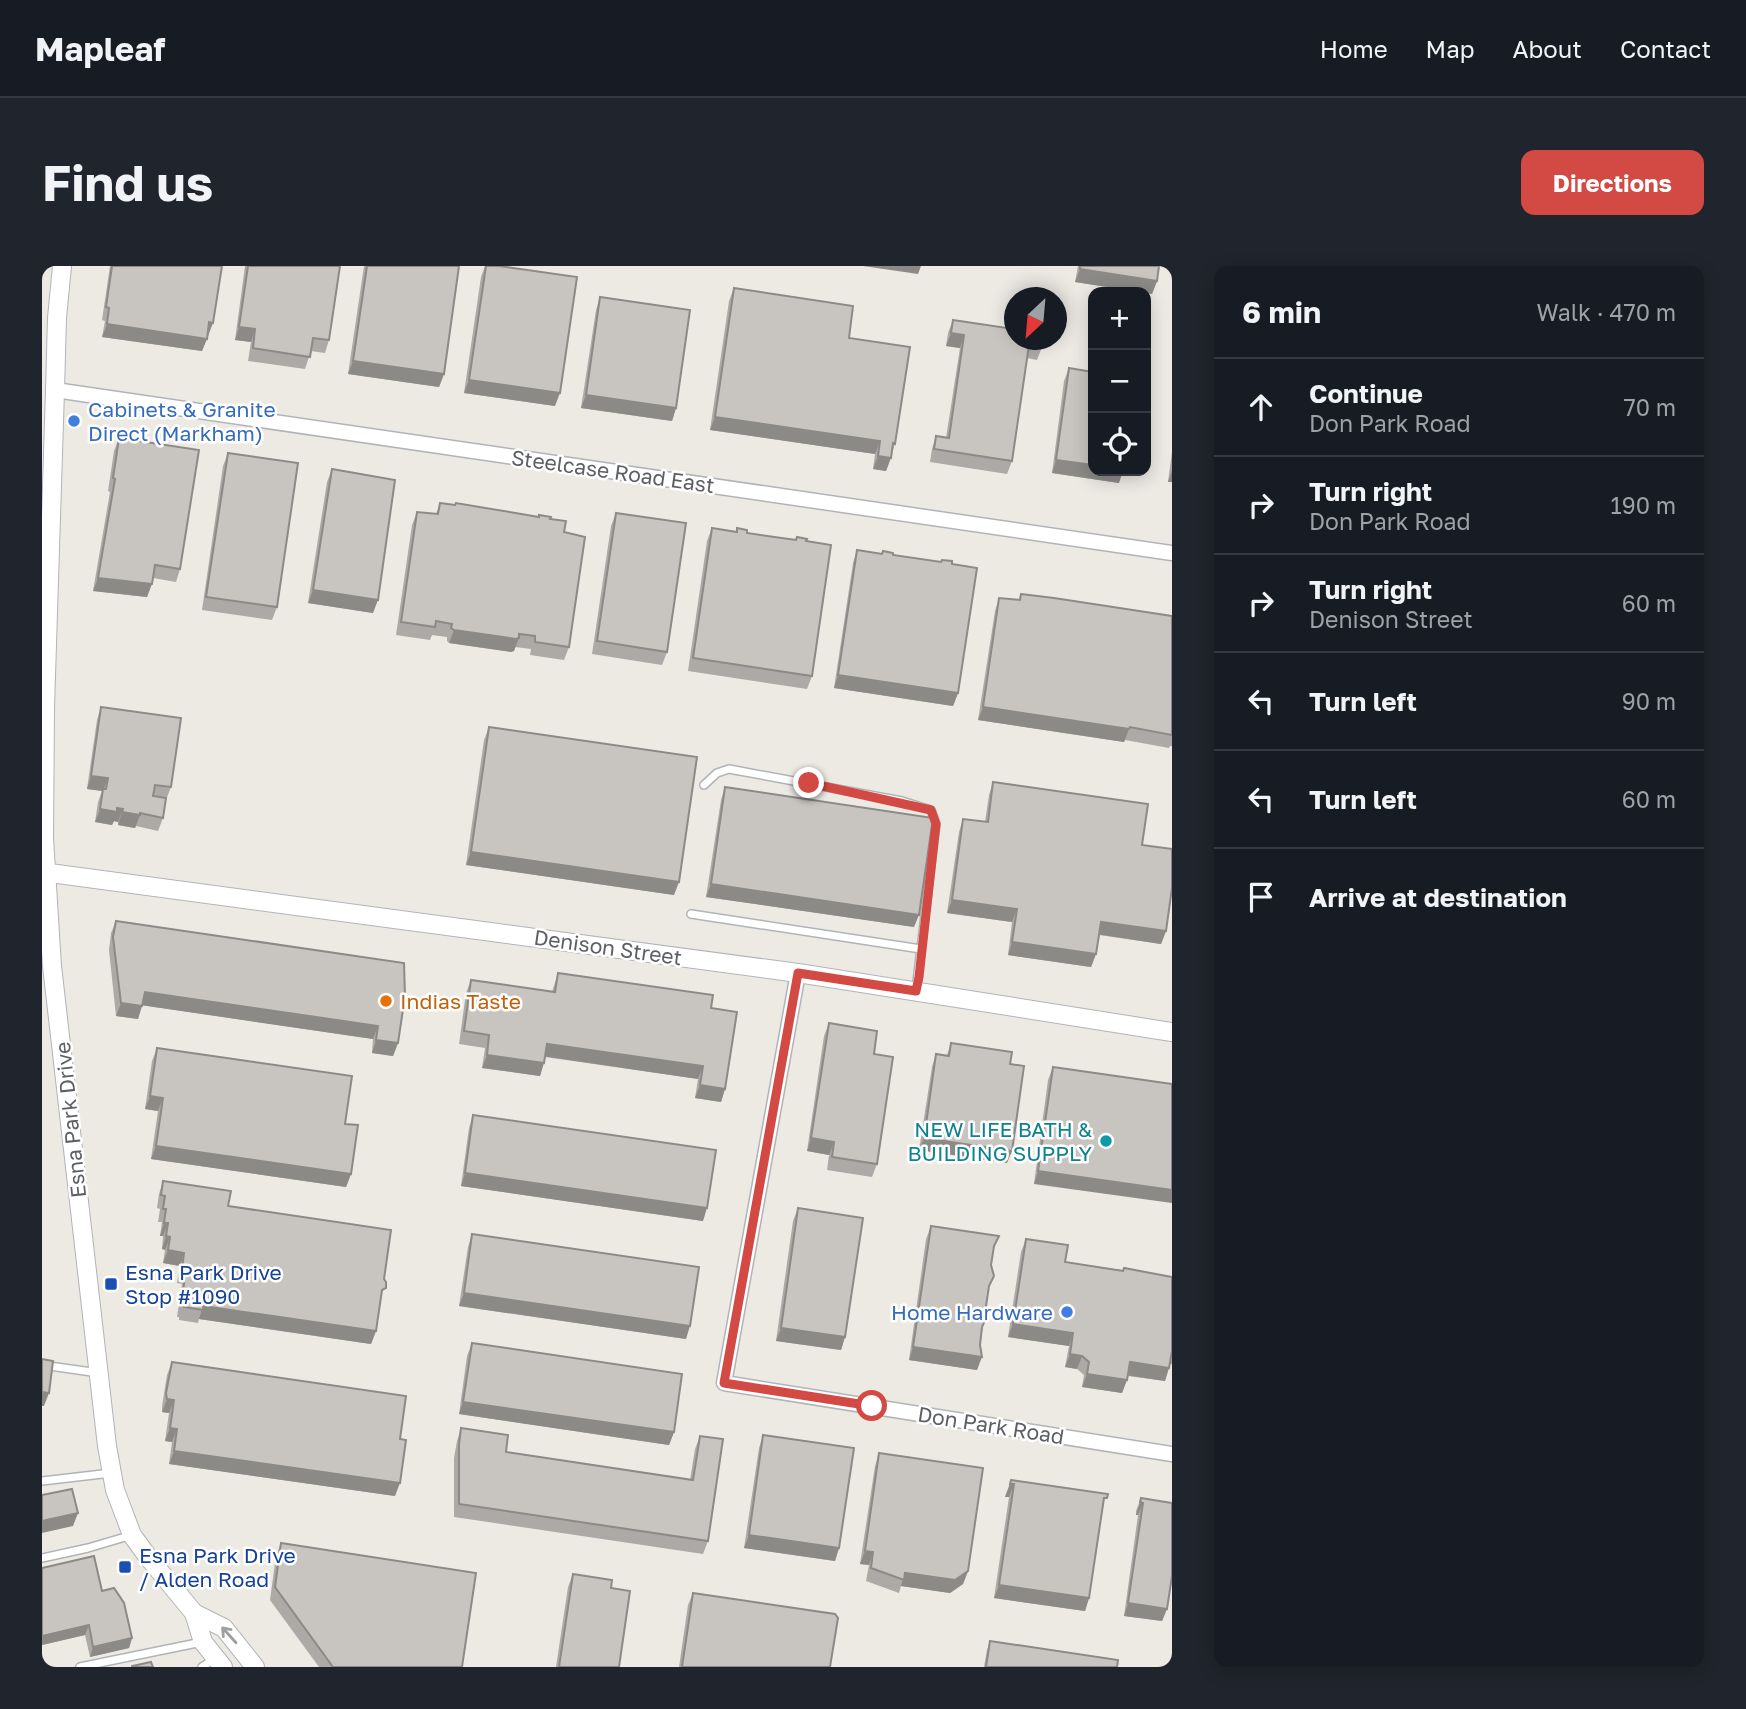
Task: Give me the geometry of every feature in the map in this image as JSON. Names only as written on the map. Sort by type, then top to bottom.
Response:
[{"type":"street","name":"Esna Park Drive","points":[[62,266],[48,389],[43,728],[44,872],[73,1164],[112,1472],[121,1511],[132,1535],[194,1613],[203,1642],[214,1664]]},
{"type":"street","name":"Steelcase Road East","points":[[48,389],[1172,553]]},
{"type":"street","name":"Denison Street","points":[[44,872],[798,973],[1172,1032]]},
{"type":"street","name":"Don Park Road","points":[[798,973],[724,1383],[1172,1454]]},
{"type":"street","name":"Esna Park Drive","points":[[194,1613],[225,1628],[255,1667]]},
{"type":"lane","points":[[704,785],[717,773],[729,769],[931,810],[936,824],[916,991]]},
{"type":"lane","points":[[691,914],[921,949]]},
{"type":"lane","points":[[42,1365],[100,1373]]},
{"type":"lane","points":[[42,1481],[112,1472]]},
{"type":"lane","points":[[42,1558],[132,1535]]},
{"type":"lane","points":[[80,1667],[203,1642]]},
{"type":"building","points":[[112,266],[222,266],[213,323],[209,322],[207,339],[107,324],[109,308],[106,307]]},
{"type":"building","points":[[248,266],[340,266],[329,340],[313,338],[310,357],[253,348],[255,329],[239,327]]},
{"type":"building","points":[[367,266],[459,266],[444,374],[353,361]]},
{"type":"building","points":[[486,266],[577,277],[560,393],[469,380]]},
{"type":"building","points":[[1080,266],[1159,266],[1157,281],[1080,269]]},
{"type":"building","points":[[734,288],[853,306],[849,338],[910,347],[891,458],[878,456],[880,441],[715,417]]},
{"type":"building","points":[[600,297],[690,310],[676,408],[586,395]]},
{"type":"building","points":[[953,320],[1004,328],[1004,350],[1028,350],[1012,461],[934,449],[936,436],[949,438],[964,335],[951,333]]},
{"type":"building","points":[[1069,368],[1088,371],[1088,464],[1056,460]]},
{"type":"building","points":[[119,438],[199,450],[180,569],[155,565],[152,584],[98,578],[115,479]]},
{"type":"building","points":[[228,453],[298,463],[277,607],[206,597]]},
{"type":"building","points":[[332,469],[395,480],[378,600],[313,590]]},
{"type":"building","points":[[440,503],[551,517],[550,519],[566,521],[564,532],[585,537],[569,647],[535,642],[535,636],[519,634],[516,639],[454,630],[451,628],[452,624],[436,621],[435,627],[401,622],[417,512],[438,514]]},
{"type":"building","points":[[616,513],[686,523],[667,652],[597,641]]},
{"type":"building","points":[[712,528],[737,532],[737,528],[747,530],[747,533],[796,540],[797,537],[831,545],[812,676],[693,658]]},
{"type":"building","points":[[857,550],[882,554],[883,551],[941,562],[952,561],[952,564],[977,568],[958,693],[838,675]]},
{"type":"building","points":[[1021,594],[1172,616],[1172,735],[983,707],[999,598],[1020,600]]},
{"type":"building","points":[[101,707],[181,718],[171,787],[155,785],[153,796],[166,798],[163,818],[122,812],[123,809],[117,808],[117,812],[100,809],[108,778],[91,776]]},
{"type":"building","points":[[489,727],[697,757],[679,882],[471,852]]},
{"type":"building","points":[[993,782],[1148,804],[1142,845],[1172,849],[1172,888],[1166,931],[1101,922],[1096,954],[1012,942],[1017,909],[952,900],[963,819],[988,822]]},
{"type":"building","points":[[725,787],[933,818],[919,915],[711,884]]},
{"type":"building","points":[[116,921],[404,963],[405,996],[398,1043],[376,1040],[378,1026],[145,992],[142,1006],[121,1003],[113,937]]},
{"type":"building","points":[[558,973],[713,995],[711,1008],[737,1012],[725,1089],[700,1085],[703,1066],[547,1044],[544,1063],[487,1055],[489,1035],[464,1031],[471,980],[555,992]]},
{"type":"building","points":[[829,1023],[877,1031],[874,1054],[893,1057],[877,1164],[832,1157],[834,1142],[811,1138]]},
{"type":"building","points":[[951,1043],[1012,1052],[1010,1064],[1024,1066],[1012,1151],[924,1138],[936,1054],[949,1056]]},
{"type":"building","points":[[157,1048],[352,1076],[345,1124],[358,1125],[351,1174],[156,1146],[163,1098],[150,1096]]},
{"type":"building","name":"NEW LIFE BATH & BUILDING SUPPLY","points":[[1053,1067],[1172,1084],[1172,1190],[1038,1171]]},
{"type":"building","points":[[473,1115],[716,1150],[707,1208],[465,1173]]},
{"type":"building","points":[[163,1181],[231,1191],[228,1206],[391,1230],[384,1279],[386,1288],[382,1290],[376,1331],[203,1306],[203,1310],[184,1307],[181,1304],[186,1271],[182,1270],[184,1253],[168,1250],[170,1237],[166,1236],[168,1223],[164,1223],[166,1209],[163,1209],[165,1196],[161,1195]]},
{"type":"building","points":[[798,1208],[863,1218],[845,1337],[781,1328]]},
{"type":"building","points":[[931,1226],[999,1236],[994,1246],[991,1265],[994,1276],[989,1286],[987,1316],[982,1327],[982,1357],[913,1347]]},
{"type":"building","points":[[472,1234],[699,1267],[690,1326],[464,1293]]},
{"type":"building","points":[[1026,1239],[1068,1245],[1065,1262],[1123,1271],[1124,1268],[1172,1277],[1172,1351],[1169,1368],[1130,1362],[1127,1380],[1087,1374],[1089,1362],[1082,1356],[1070,1354],[1073,1333],[1013,1324]]},
{"type":"building","points":[[472,1343],[682,1374],[674,1432],[463,1402]]},
{"type":"building","points":[[42,1359],[53,1361],[49,1393],[42,1392]]},
{"type":"building","points":[[172,1362],[406,1396],[400,1439],[406,1440],[400,1483],[174,1451],[177,1429],[170,1428],[174,1400],[167,1399],[166,1393]]},
{"type":"building","points":[[461,1428],[508,1435],[506,1452],[693,1480],[700,1436],[723,1439],[708,1541],[459,1504]]},
{"type":"building","points":[[763,1435],[854,1448],[839,1548],[749,1535]]},
{"type":"building","points":[[879,1453],[983,1468],[968,1571],[955,1580],[905,1573],[904,1580],[871,1568],[873,1552],[865,1551]]},
{"type":"building","points":[[1011,1480],[1108,1494],[1107,1498],[1104,1498],[1089,1598],[999,1585],[1014,1484],[1010,1484]]},
{"type":"building","points":[[72,1489],[78,1513],[42,1521],[42,1495]]},
{"type":"building","points":[[1141,1498],[1172,1503],[1172,1576],[1167,1609],[1128,1603],[1143,1503],[1140,1502]]},
{"type":"building","points":[[281,1543],[476,1573],[462,1667],[333,1667],[275,1587]]},
{"type":"building","points":[[94,1556],[102,1591],[114,1588],[124,1603],[132,1638],[93,1647],[89,1625],[42,1636],[42,1568]]},
{"type":"building","points":[[573,1574],[612,1580],[611,1588],[630,1591],[619,1667],[559,1667]]},
{"type":"building","points":[[693,1593],[835,1614],[838,1618],[830,1667],[682,1667]]},
{"type":"building","points":[[990,1641],[1118,1660],[1117,1667],[986,1667]]},
{"type":"building","points":[[151,1662],[153,1667],[132,1667],[132,1666]]},
{"type":"place","name":"Cabinets & Granite Direct (Markham)","points":[[74,421]]},
{"type":"place","name":"Indias Taste","points":[[386,1001]]},
{"type":"place","name":"NEW LIFE BATH & BUILDING SUPPLY","points":[[1106,1141]]},
{"type":"place","name":"Esna Park Drive Stop #1090","points":[[111,1284]]},
{"type":"place","name":"Home Hardware","points":[[1067,1312]]},
{"type":"place","name":"Esna Park Drive / Alden Road","points":[[125,1567]]},
{"type":"route","points":[[809,783],[931,810],[936,824],[919,977],[916,991],[798,973],[724,1383],[872,1406]]}]
